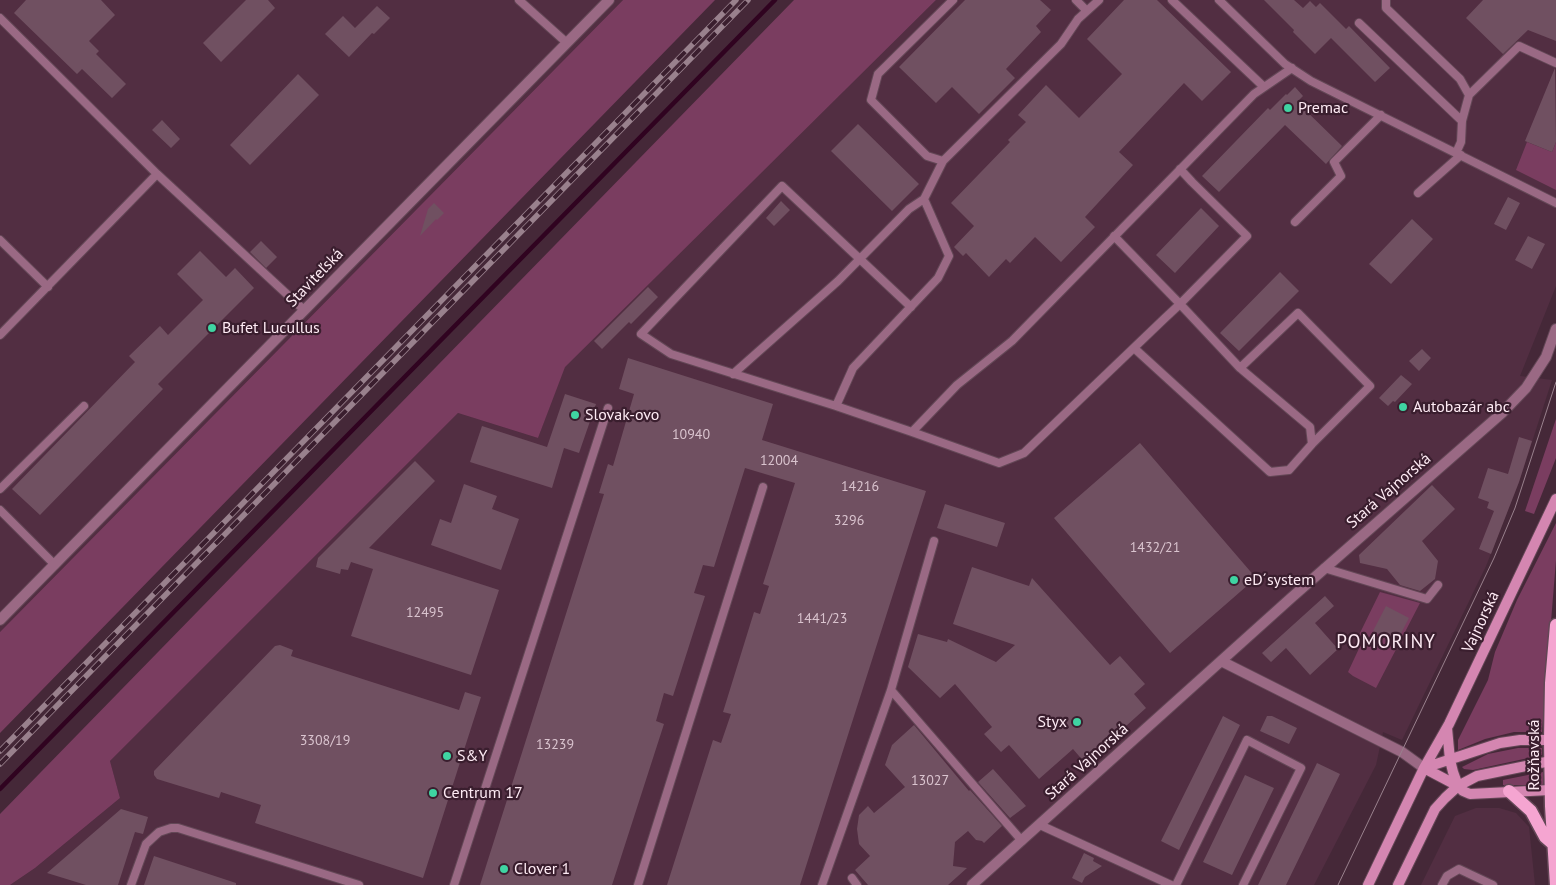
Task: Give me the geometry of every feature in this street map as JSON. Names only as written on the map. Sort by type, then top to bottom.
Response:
[{"type":"main road","name":"Vajnorská","points":[[1424,768],[1447,728],[1556,499]]},
{"type":"main road","name":"Rožňavská","points":[[1556,625],[1551,683],[1554,789],[1553,844],[1556,885]]},
{"type":"main road","points":[[1447,728],[1452,772],[1458,786]]},
{"type":"main road","points":[[1368,885],[1424,768],[1500,743],[1520,740],[1553,741]]},
{"type":"main road","points":[[1398,885],[1435,810],[1444,798],[1458,786],[1477,776],[1553,760]]},
{"type":"main road","points":[[1424,768],[1470,794],[1554,789]]},
{"type":"main road","points":[[1509,792],[1531,811],[1545,836],[1553,844]]},
{"type":"street","name":"Staviteľská","points":[[0,620],[608,0]]},
{"type":"street","name":"Stará Vajnorská","points":[[972,885],[1324,568],[1502,413],[1526,388],[1546,357],[1556,329]]},
{"type":"street","points":[[1221,661],[1402,752],[1424,768]]},
{"type":"lane","points":[[519,0],[567,43]]},
{"type":"lane","points":[[943,161],[927,156],[871,100],[878,74],[953,0]]},
{"type":"lane","points":[[1076,0],[1087,11]]},
{"type":"lane","points":[[733,374],[838,281],[909,209],[924,199],[943,161],[1062,44],[1078,18],[1099,0]]},
{"type":"lane","points":[[1172,0],[1264,87]]},
{"type":"lane","points":[[1386,0],[1386,8],[1460,79],[1469,95]]},
{"type":"lane","points":[[1224,2],[1285,64],[1311,81],[1556,203]]},
{"type":"lane","points":[[0,18],[157,174],[304,310]]},
{"type":"lane","points":[[1359,23],[1462,122]]},
{"type":"lane","points":[[1418,193],[1459,154],[1462,122],[1469,95],[1519,46],[1556,62]]},
{"type":"lane","points":[[912,432],[957,384],[1012,340],[1254,94],[1292,68]]},
{"type":"lane","points":[[1295,222],[1341,176],[1334,162],[1381,115]]},
{"type":"lane","points":[[911,307],[782,186],[641,334],[671,354],[836,406],[999,463],[1024,453],[1180,304],[1247,236],[1180,169]]},
{"type":"lane","points":[[0,335],[157,174]]},
{"type":"lane","points":[[836,406],[853,368],[938,278],[949,256],[924,199]]},
{"type":"lane","points":[[1114,236],[1240,368],[1310,427],[1312,444]]},
{"type":"lane","points":[[0,240],[48,287]]},
{"type":"lane","points":[[1134,348],[1270,472],[1289,470],[1370,386],[1298,313],[1240,368]]},
{"type":"lane","points":[[0,489],[84,406]]},
{"type":"lane","points":[[454,885],[608,408]]},
{"type":"lane","points":[[638,885],[763,487]]},
{"type":"lane","points":[[0,510],[55,565]]},
{"type":"lane","points":[[822,885],[890,690],[934,541]]},
{"type":"lane","points":[[1324,568],[1427,599],[1438,585]]},
{"type":"lane","points":[[890,690],[1022,841]]},
{"type":"lane","points":[[1176,885],[1247,740],[1301,768],[1243,885]]},
{"type":"lane","points":[[1040,825],[1171,885]]},
{"type":"lane","points":[[131,885],[146,844],[159,832],[178,828],[359,885]]},
{"type":"lane","points":[[1442,885],[1447,876],[1459,869],[1493,885]]},
{"type":"lane","points":[[852,878],[857,885]]},
{"type":"shaded area","points":[[0,0],[623,0],[0,632]]},
{"type":"shaded area","points":[[623,0],[715,0],[0,733],[0,632]]},
{"type":"shaded area","points":[[794,0],[936,0],[565,367],[538,438],[458,413],[110,761],[120,798],[35,868],[10,885],[0,885],[0,814]]},
{"type":"shaded area","points":[[936,0],[1556,0],[1556,286],[1520,376],[1552,380],[1519,482],[1486,566],[1402,740],[1383,732],[1376,765],[1314,885],[10,885],[35,868],[120,798],[110,761],[458,413],[538,438],[564,367]]},
{"type":"shaded area","points":[[1527,142],[1552,152],[1556,142],[1556,190],[1516,170]]},
{"type":"shaded area","points":[[1556,419],[1556,458],[1534,514],[1525,511]]},
{"type":"shaded area","points":[[1556,523],[1556,560],[1542,732],[1514,732],[1485,739],[1458,750],[1458,740],[1488,680],[1495,652],[1517,600]]},
{"type":"shaded area","points":[[1380,592],[1420,603],[1376,688],[1348,672],[1363,640],[1359,635]]},
{"type":"shaded area","points":[[1518,748],[1542,748],[1542,755],[1473,770],[1462,767],[1488,754]]},
{"type":"shaded area","points":[[1543,772],[1543,785],[1503,785],[1503,780]]},
{"type":"shaded area","points":[[1476,808],[1499,808],[1516,813],[1529,827],[1535,885],[1421,885],[1455,816]]},
{"type":"building","points":[[26,0],[101,0],[115,15],[89,41],[99,51],[96,54],[126,84],[112,98],[82,69],[77,74],[14,13]]},
{"type":"building","points":[[246,0],[268,0],[275,8],[221,62],[203,43]]},
{"type":"building","points":[[965,0],[1040,0],[1051,10],[1036,26],[1041,32],[1006,69],[1015,78],[979,114],[952,87],[936,103],[899,67]]},
{"type":"building","points":[[1124,0],[1157,0],[1231,72],[1202,101],[1184,83],[1119,152],[1133,165],[1085,217],[1095,227],[1061,262],[1035,237],[1010,263],[1006,259],[989,277],[966,253],[963,256],[954,247],[974,226],[951,203],[1010,142],[1008,140],[1026,122],[1018,115],[1046,85],[1079,118],[1122,74],[1087,39]]},
{"type":"building","points":[[1264,0],[1294,0],[1303,8],[1310,1],[1316,7],[1320,3],[1346,29],[1349,26],[1390,68],[1375,82],[1331,38],[1315,54]]},
{"type":"building","points":[[1483,0],[1556,0],[1556,41],[1528,30],[1503,54],[1466,18]]},
{"type":"building","points":[[377,6],[390,18],[374,34],[372,33],[349,57],[325,34],[343,16],[355,28]]},
{"type":"building","points":[[1555,68],[1556,142],[1552,152],[1525,141]]},
{"type":"building","points":[[298,74],[319,95],[250,165],[230,145]]},
{"type":"building","points":[[1295,87],[1303,96],[1297,102],[1342,146],[1326,164],[1285,125],[1219,192],[1202,176],[1268,108],[1270,110]]},
{"type":"building","points":[[162,120],[180,139],[171,148],[152,130]]},
{"type":"building","points":[[858,124],[919,184],[892,211],[831,151]]},
{"type":"building","points":[[1508,197],[1520,203],[1506,230],[1494,224]]},
{"type":"building","points":[[781,201],[790,210],[774,226],[766,218]]},
{"type":"building","points":[[434,203],[444,213],[420,236],[428,209]]},
{"type":"building","points":[[1201,208],[1219,226],[1175,273],[1156,255]]},
{"type":"building","points":[[1412,219],[1433,239],[1391,284],[1369,264]]},
{"type":"building","points":[[1528,236],[1545,244],[1532,269],[1515,260]]},
{"type":"building","points":[[261,241],[277,257],[266,268],[250,252]]},
{"type":"building","points":[[200,251],[226,277],[235,268],[254,288],[158,384],[163,389],[40,515],[12,489],[135,362],[129,356],[160,326],[168,335],[203,300],[177,274]]},
{"type":"building","points":[[1280,272],[1299,291],[1239,351],[1220,333]]},
{"type":"building","points":[[648,287],[658,297],[602,349],[594,341]]},
{"type":"building","points":[[1422,349],[1431,358],[1419,371],[1409,361]]},
{"type":"building","points":[[628,358],[773,404],[762,440],[926,491],[800,885],[667,885],[713,740],[721,743],[731,714],[723,712],[754,612],[760,614],[769,586],[763,584],[795,483],[745,468],[714,567],[703,565],[694,593],[705,596],[673,696],[664,693],[656,721],[664,724],[612,885],[480,885],[604,494],[599,493],[608,464],[613,466],[634,394],[619,389]]},
{"type":"building","points":[[1401,375],[1412,384],[1395,402],[1393,401],[1388,406],[1379,398]]},
{"type":"building","points":[[565,394],[596,404],[579,453],[564,448],[552,488],[470,462],[482,426],[547,447]]},
{"type":"building","points":[[1519,437],[1532,441],[1519,482],[1491,554],[1479,549],[1494,511],[1487,508],[1489,502],[1478,498],[1488,468],[1508,474]]},
{"type":"building","points":[[1140,443],[1256,578],[1170,653],[1054,518]]},
{"type":"building","points":[[415,461],[435,481],[369,548],[499,590],[471,675],[351,636],[373,569],[351,562],[348,570],[341,569],[340,574],[316,567],[318,558]]},
{"type":"building","points":[[464,484],[497,496],[492,509],[519,519],[501,570],[431,545],[440,519],[451,523]]},
{"type":"building","points":[[1432,485],[1455,509],[1422,541],[1438,561],[1435,579],[1420,591],[1400,585],[1387,569],[1360,563],[1359,555]]},
{"type":"building","points":[[945,504],[1005,523],[997,547],[937,528]]},
{"type":"building","points":[[972,567],[1029,586],[1032,578],[1110,665],[1120,656],[1145,684],[1134,694],[1146,708],[1085,763],[1073,749],[1039,779],[1009,745],[1001,752],[984,734],[992,727],[955,684],[940,698],[908,667],[918,634],[947,642],[948,639],[996,662],[1015,645],[953,624]]},
{"type":"building","points":[[1325,596],[1334,606],[1315,623],[1338,649],[1310,675],[1286,648],[1271,662],[1262,653]]},
{"type":"building","points":[[1386,606],[1409,618],[1396,643],[1373,631]]},
{"type":"building","points":[[280,645],[293,650],[291,656],[459,710],[465,692],[481,697],[423,878],[255,823],[261,805],[221,792],[219,798],[157,779],[154,775],[154,771],[275,646]]},
{"type":"building","points":[[1223,716],[1240,725],[1179,850],[1161,841]]},
{"type":"building","points":[[1267,716],[1272,716],[1297,728],[1289,744],[1260,731]]},
{"type":"building","points":[[914,725],[969,791],[1002,826],[984,843],[976,840],[968,831],[955,842],[953,866],[967,868],[948,885],[868,885],[855,870],[870,856],[859,844],[857,829],[859,815],[868,806],[874,813],[905,787],[885,765],[892,745]]},
{"type":"building","points":[[1317,763],[1340,774],[1286,885],[1258,885]]},
{"type":"building","points":[[993,769],[1026,806],[1010,818],[978,782]]},
{"type":"building","points":[[1245,775],[1274,788],[1232,875],[1203,862]]},
{"type":"building","points":[[121,809],[148,817],[143,834],[135,832],[118,885],[86,885],[47,873]]},
{"type":"building","points":[[1084,853],[1094,858],[1093,861],[1102,866],[1085,877],[1082,883],[1072,878]]},
{"type":"building","points":[[154,856],[236,883],[236,885],[144,885]]},
{"type":"waterway","points":[[0,789],[775,0]]},
{"type":"tram line","points":[[1338,885],[1494,558],[1515,508],[1556,382]]},
{"type":"railway","points":[[0,751],[736,0]]},
{"type":"railway","points":[[0,764],[748,0]]},
{"type":"place","name":"Premac","points":[[1288,108]]},
{"type":"place","name":"Bufet Lucullus","points":[[212,328]]},
{"type":"place","name":"Autobazár abc","points":[[1403,407]]},
{"type":"place","name":"Slovak-ovo","points":[[575,415]]},
{"type":"place","name":"eD´system","points":[[1234,580]]},
{"type":"place","name":"Styx","points":[[1077,722]]},
{"type":"place","name":"S&Y","points":[[447,756]]},
{"type":"place","name":"Centrum 17","points":[[433,793]]},
{"type":"place","name":"Clover 1","points":[[504,869]]},
{"type":"district","name":"POMORINY","points":[[1386,643]]}]
